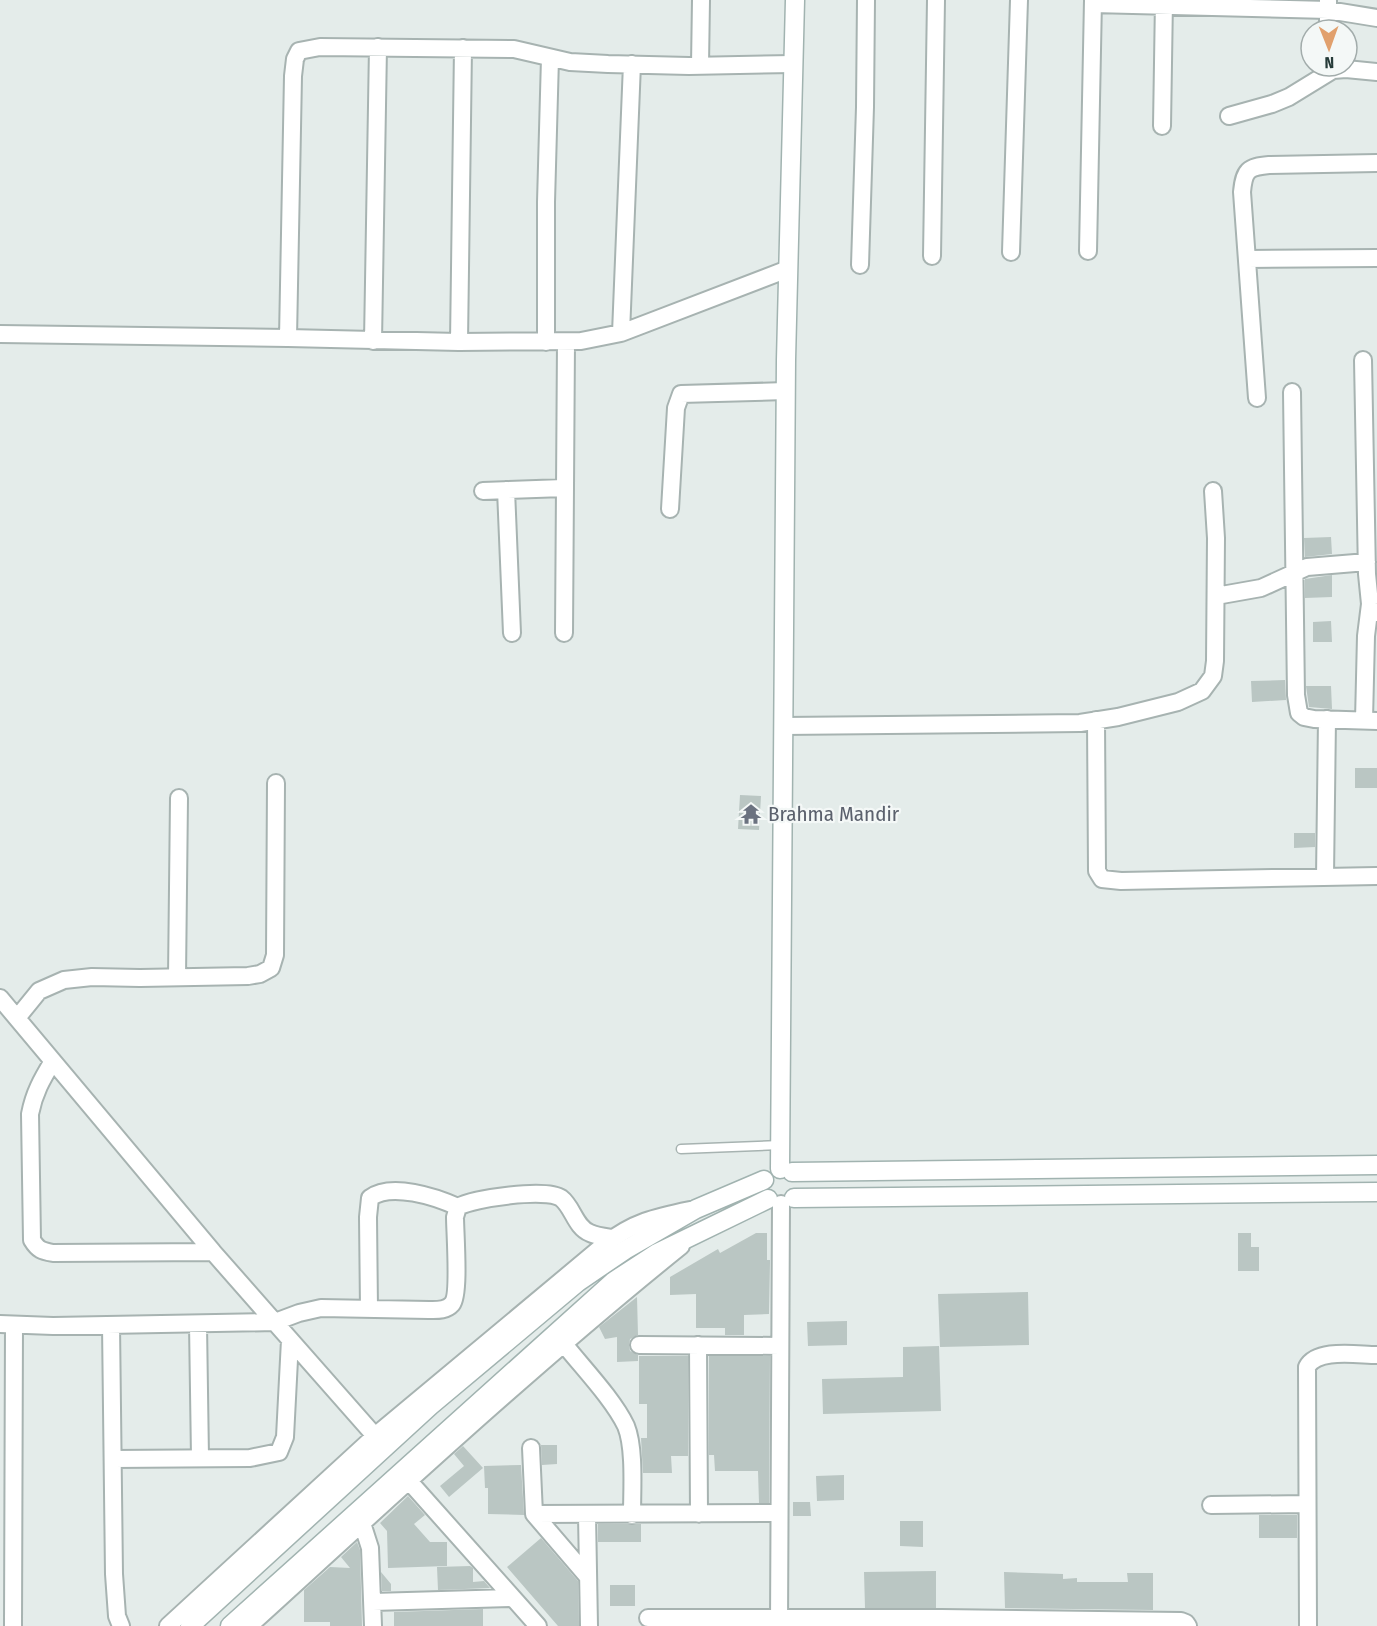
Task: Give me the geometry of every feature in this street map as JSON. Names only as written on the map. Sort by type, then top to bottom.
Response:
[{"type":"main road","points":[[781,1201],[798,1185],[786,1170],[780,1145],[786,391],[795,0]]},
{"type":"main road","points":[[781,1201],[763,1187],[764,1180],[769,1173],[786,1170],[1377,1165]]},
{"type":"main road","points":[[190,1626],[430,1406],[578,1282],[625,1250],[696,1209],[764,1180]]},
{"type":"main road","points":[[230,1626],[614,1281],[657,1253],[781,1201],[1377,1192]]},
{"type":"street","points":[[700,65],[701,0]]},
{"type":"street","points":[[860,264],[866,96],[866,0]]},
{"type":"street","points":[[932,256],[936,0]]},
{"type":"street","points":[[1011,252],[1019,0]]},
{"type":"street","points":[[1088,251],[1093,2],[1328,5],[1377,18]]},
{"type":"street","points":[[1162,126],[1164,3]]},
{"type":"street","points":[[288,338],[293,76],[295,59],[299,51],[309,48],[378,47],[514,49],[570,62],[700,65],[793,64]]},
{"type":"street","points":[[373,340],[378,47]]},
{"type":"street","points":[[459,342],[463,48]]},
{"type":"street","points":[[546,342],[546,202],[550,58]]},
{"type":"street","points":[[621,333],[632,64]]},
{"type":"street","points":[[1359,70],[1377,72]]},
{"type":"street","points":[[1229,116],[1289,97],[1316,78]]},
{"type":"street","points":[[1257,398],[1242,192],[1248,170],[1254,166],[1269,165],[1377,163]]},
{"type":"street","points":[[1247,259],[1377,258]]},
{"type":"street","points":[[0,334],[459,342],[581,341],[621,333],[788,269]]},
{"type":"street","points":[[564,633],[566,342]]},
{"type":"street","points":[[1292,392],[1296,695],[1299,713],[1304,717],[1370,721],[1366,636],[1374,609],[1367,562],[1363,360]]},
{"type":"street","points":[[670,509],[676,408],[681,394],[786,391]]},
{"type":"street","points":[[483,491],[564,488]]},
{"type":"street","points":[[506,490],[512,633]]},
{"type":"street","points":[[783,726],[1080,723],[1160,707],[1202,691],[1213,676],[1215,661],[1216,538],[1213,490]]},
{"type":"street","points":[[1216,596],[1261,588],[1307,567],[1367,562]]},
{"type":"street","points":[[1325,877],[1327,719]]},
{"type":"street","points":[[1096,720],[1097,871],[1102,879],[1120,881],[1377,876]]},
{"type":"street","points":[[276,783],[275,956],[271,968],[260,974],[248,976],[92,977],[64,980],[6,1007],[54,1061],[213,1252],[375,1436]]},
{"type":"street","points":[[177,977],[179,798]]},
{"type":"street","points":[[54,1061],[39,1082],[30,1114],[32,1240],[36,1248],[53,1253],[213,1252]]},
{"type":"street","points":[[369,1309],[368,1217],[370,1198],[383,1192],[421,1193],[438,1197],[458,1207]]},
{"type":"street","points":[[13,1626],[7,1324],[275,1322],[321,1308],[439,1310],[452,1304],[456,1290],[455,1217],[458,1207],[467,1202],[490,1197],[546,1194],[558,1196],[565,1202],[580,1227],[589,1233],[612,1238]]},
{"type":"street","points":[[779,1622],[781,1201]]},
{"type":"street","points":[[168,1626],[375,1436],[612,1238],[647,1219],[696,1209]]},
{"type":"street","points":[[249,1626],[408,1480],[620,1295],[694,1236]]},
{"type":"street","points":[[198,1324],[200,1458]]},
{"type":"street","points":[[111,1325],[114,1574],[117,1616],[121,1626]]},
{"type":"street","points":[[113,1459],[250,1458],[279,1452],[285,1437],[290,1340]]},
{"type":"street","points":[[564,1344],[614,1407],[626,1427],[633,1477],[632,1515]]},
{"type":"street","points":[[639,1345],[780,1346]]},
{"type":"street","points":[[698,1346],[699,1514]]},
{"type":"street","points":[[1308,1626],[1307,1368],[1310,1360],[1319,1355],[1377,1355]]},
{"type":"street","points":[[531,1448],[534,1514],[588,1577]]},
{"type":"street","points":[[408,1480],[538,1626]]},
{"type":"street","points":[[1211,1505],[1307,1504]]},
{"type":"street","points":[[534,1514],[778,1513]]},
{"type":"street","points":[[587,1515],[589,1626]]},
{"type":"street","points":[[362,1523],[370,1548],[373,1626]]},
{"type":"street","points":[[373,1602],[513,1598]]},
{"type":"street","points":[[648,1618],[779,1622],[1101,1623],[1181,1621],[1188,1626]]},
{"type":"lane","points":[[681,1149],[780,1145]]},
{"type":"building","points":[[1331,537],[1332,554],[1305,557],[1304,538]]},
{"type":"building","points":[[1332,575],[1332,597],[1305,598],[1305,579]]},
{"type":"building","points":[[1331,621],[1332,642],[1313,642],[1313,622]]},
{"type":"building","points":[[1285,680],[1286,700],[1252,702],[1251,681]]},
{"type":"building","points":[[1306,686],[1331,686],[1332,709],[1309,707]]},
{"type":"building","points":[[1355,768],[1377,768],[1377,788],[1355,788]]},
{"type":"building","points":[[740,795],[761,796],[759,830],[738,829]]},
{"type":"building","points":[[1294,833],[1315,833],[1315,847],[1294,848]]},
{"type":"building","points":[[756,1233],[767,1233],[767,1260],[770,1260],[769,1314],[744,1315],[744,1335],[725,1335],[725,1328],[696,1328],[696,1294],[670,1295],[670,1277],[718,1249],[720,1253]]},
{"type":"building","points":[[1238,1233],[1251,1233],[1251,1247],[1259,1247],[1259,1271],[1238,1271]]},
{"type":"building","points":[[1028,1292],[1029,1345],[940,1347],[938,1294]]},
{"type":"building","points":[[637,1297],[638,1335],[630,1339],[629,1346],[630,1351],[638,1355],[638,1361],[617,1362],[617,1337],[605,1339],[599,1327]]},
{"type":"building","points":[[847,1321],[847,1345],[808,1346],[807,1322]]},
{"type":"building","points":[[939,1346],[941,1411],[823,1414],[822,1379],[903,1377],[903,1347]]},
{"type":"building","points":[[639,1356],[688,1356],[688,1456],[671,1456],[672,1473],[643,1473],[641,1438],[647,1438],[647,1404],[639,1404]]},
{"type":"building","points":[[709,1356],[770,1356],[769,1503],[759,1503],[758,1471],[715,1471],[714,1455],[709,1455]]},
{"type":"building","points":[[541,1445],[557,1445],[557,1464],[542,1465]]},
{"type":"building","points":[[463,1446],[483,1468],[449,1497],[440,1486],[464,1466],[454,1454]]},
{"type":"building","points":[[521,1465],[524,1515],[488,1514],[488,1488],[485,1488],[484,1466]]},
{"type":"building","points":[[844,1475],[844,1500],[817,1501],[816,1476]]},
{"type":"building","points":[[408,1496],[425,1515],[414,1524],[430,1542],[447,1542],[447,1566],[388,1568],[387,1531],[380,1523]]},
{"type":"building","points":[[793,1502],[810,1502],[811,1516],[793,1516]]},
{"type":"building","points":[[1259,1515],[1297,1515],[1297,1538],[1259,1538]]},
{"type":"building","points":[[900,1521],[923,1521],[923,1547],[900,1546]]},
{"type":"building","points":[[598,1524],[641,1524],[641,1542],[598,1542]]},
{"type":"building","points":[[541,1538],[578,1581],[579,1626],[558,1626],[507,1567]]},
{"type":"building","points":[[357,1542],[360,1550],[362,1626],[330,1626],[330,1622],[304,1622],[304,1590],[330,1567],[350,1568],[341,1557]]},
{"type":"building","points":[[470,1566],[473,1568],[473,1582],[484,1581],[490,1588],[438,1590],[437,1567]]},
{"type":"building","points":[[936,1571],[936,1608],[865,1608],[864,1572]]},
{"type":"building","points":[[381,1572],[391,1584],[391,1591],[382,1591]]},
{"type":"building","points":[[1004,1572],[1063,1574],[1063,1579],[1077,1578],[1077,1582],[1128,1582],[1127,1573],[1153,1573],[1153,1610],[1005,1608]]},
{"type":"building","points":[[610,1585],[635,1585],[635,1606],[610,1606]]},
{"type":"building","points":[[483,1609],[483,1626],[394,1626],[394,1612]]},
{"type":"place","name":"Brahma Mandir","points":[[751,814]]}]
